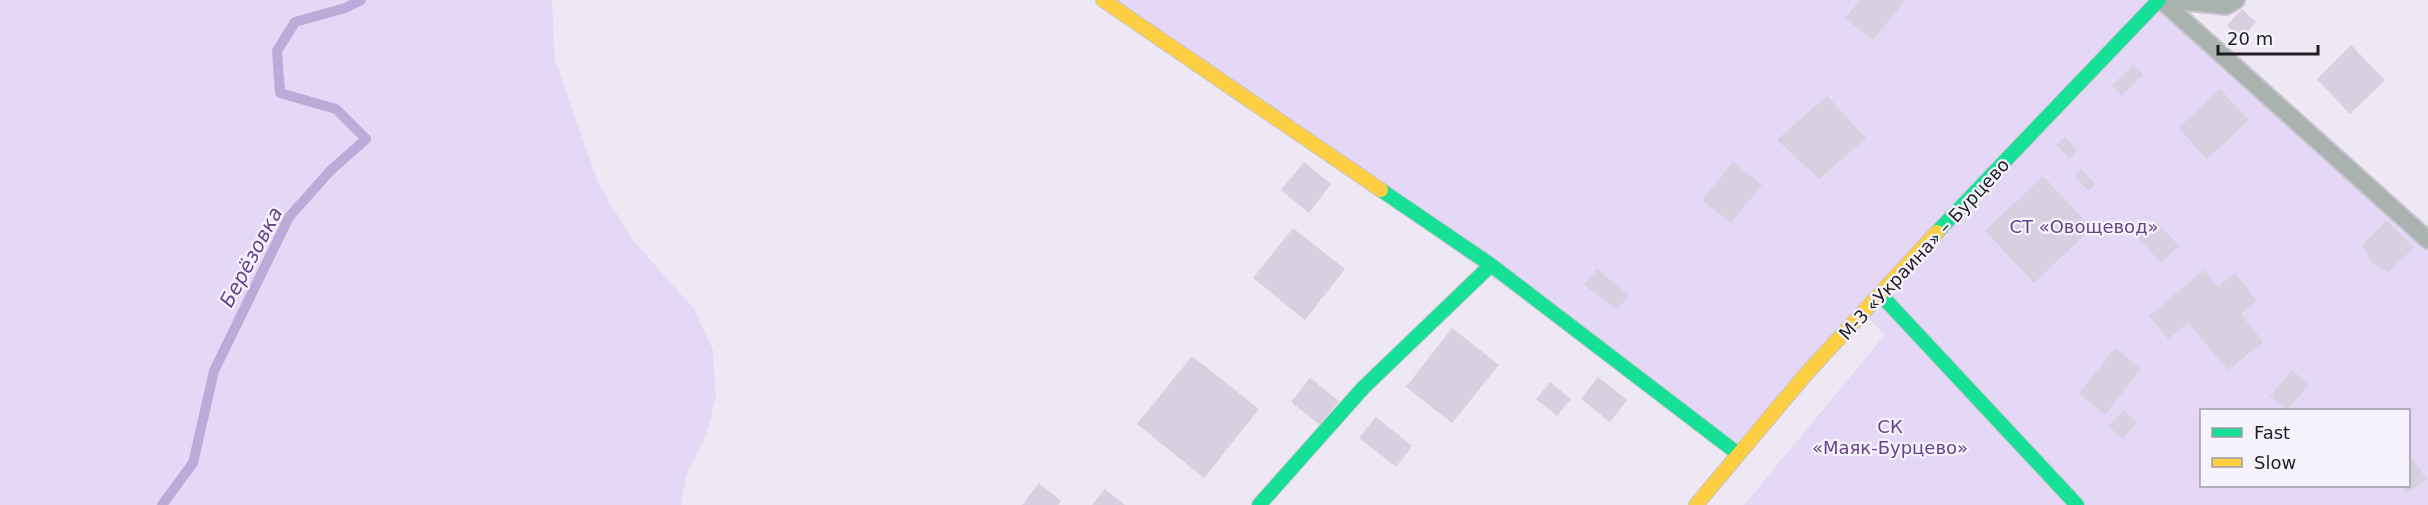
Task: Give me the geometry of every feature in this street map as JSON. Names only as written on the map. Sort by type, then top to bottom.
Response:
[{"type":"street","points":[[1103,0],[1491,266],[1737,453]]},
{"type":"street","name":"М-3 «Украина» – Бурцево","points":[[1696,505],[1737,453],[1880,294],[2160,0]]},
{"type":"street","points":[[1259,505],[1363,388],[1491,266]]},
{"type":"street","points":[[1880,294],[2077,505]]},
{"type":"lane","points":[[2160,0],[2428,240]]},
{"type":"lane","points":[[2169,0],[2226,6],[2236,0]]},
{"type":"green space","points":[[0,0],[552,0],[555,60],[599,185],[632,239],[694,309],[713,350],[716,397],[706,435],[686,475],[681,505],[0,505]]},
{"type":"green space","name":"СТ «Овощевод»","points":[[1106,0],[2161,0],[2428,245],[2428,505],[1744,505],[1885,335],[1864,313],[1737,453]]},
{"type":"building","points":[[1860,0],[1905,0],[1873,40],[1845,19]]},
{"type":"building","points":[[2242,9],[2256,22],[2240,39],[2227,25]]},
{"type":"building","points":[[2351,45],[2385,80],[2350,114],[2317,79]]},
{"type":"building","points":[[2133,65],[2143,75],[2121,96],[2112,85]]},
{"type":"building","points":[[2220,89],[2249,120],[2207,159],[2178,128]]},
{"type":"building","points":[[1827,96],[1866,138],[1819,179],[1777,140]]},
{"type":"building","points":[[2065,137],[2077,150],[2069,158],[2056,145]]},
{"type":"building","points":[[1304,162],[1331,184],[1309,213],[1281,190]]},
{"type":"building","points":[[1733,162],[1762,185],[1731,223],[1702,200]]},
{"type":"building","points":[[2081,169],[2095,184],[2088,191],[2074,176]]},
{"type":"building","points":[[2043,176],[2092,228],[2034,283],[1985,231]]},
{"type":"building","points":[[2387,220],[2414,248],[2388,272],[2371,262],[2362,245]]},
{"type":"building","points":[[2156,221],[2179,246],[2161,263],[2138,238]]},
{"type":"building","points":[[1293,228],[1345,269],[1305,320],[1253,278]]},
{"type":"building","points":[[1597,269],[1629,295],[1617,310],[1584,285]]},
{"type":"building","points":[[2204,270],[2218,287],[2235,273],[2257,301],[2241,314],[2263,342],[2228,370],[2188,323],[2168,339],[2149,316]]},
{"type":"building","points":[[1452,328],[1499,365],[1452,423],[1406,387]]},
{"type":"building","points":[[2115,348],[2141,369],[2105,415],[2079,393]]},
{"type":"building","points":[[1192,356],[1259,409],[1204,478],[1137,424]]},
{"type":"building","points":[[2292,370],[2309,385],[2287,409],[2270,396]]},
{"type":"building","points":[[1598,377],[1627,400],[1610,422],[1581,399]]},
{"type":"building","points":[[1310,378],[1339,401],[1320,425],[1291,402]]},
{"type":"building","points":[[1550,382],[1571,399],[1557,416],[1536,399]]},
{"type":"building","points":[[2123,410],[2137,422],[2123,439],[2109,427]]},
{"type":"building","points":[[1376,417],[1412,446],[1396,467],[1359,438]]},
{"type":"building","points":[[2413,459],[2427,480],[2406,493],[2402,487],[2410,487],[2410,461]]},
{"type":"building","points":[[1039,483],[1061,501],[1058,505],[1022,505]]},
{"type":"building","points":[[1105,489],[1125,505],[1092,505]]},
{"type":"waterway","name":"Берёзовка","points":[[162,505],[193,463],[214,371],[289,217],[330,171],[366,139],[336,109],[280,93],[277,51],[295,22],[345,8],[361,0]]},
{"type":"traffic: fast","points":[[1937,232],[2159,0]]},
{"type":"traffic: fast","points":[[1381,190],[1491,265],[1737,453]]},
{"type":"traffic: fast","points":[[1259,505],[1363,388],[1491,265]]},
{"type":"traffic: fast","points":[[1880,294],[2077,505]]},
{"type":"traffic: slow","points":[[1103,0],[1381,190]]},
{"type":"traffic: slow","points":[[1696,505],[1806,374],[1937,232]]},
{"type":"park label","name":"СК «Маяк-Бурцево»","points":[[1890,436]]}]
